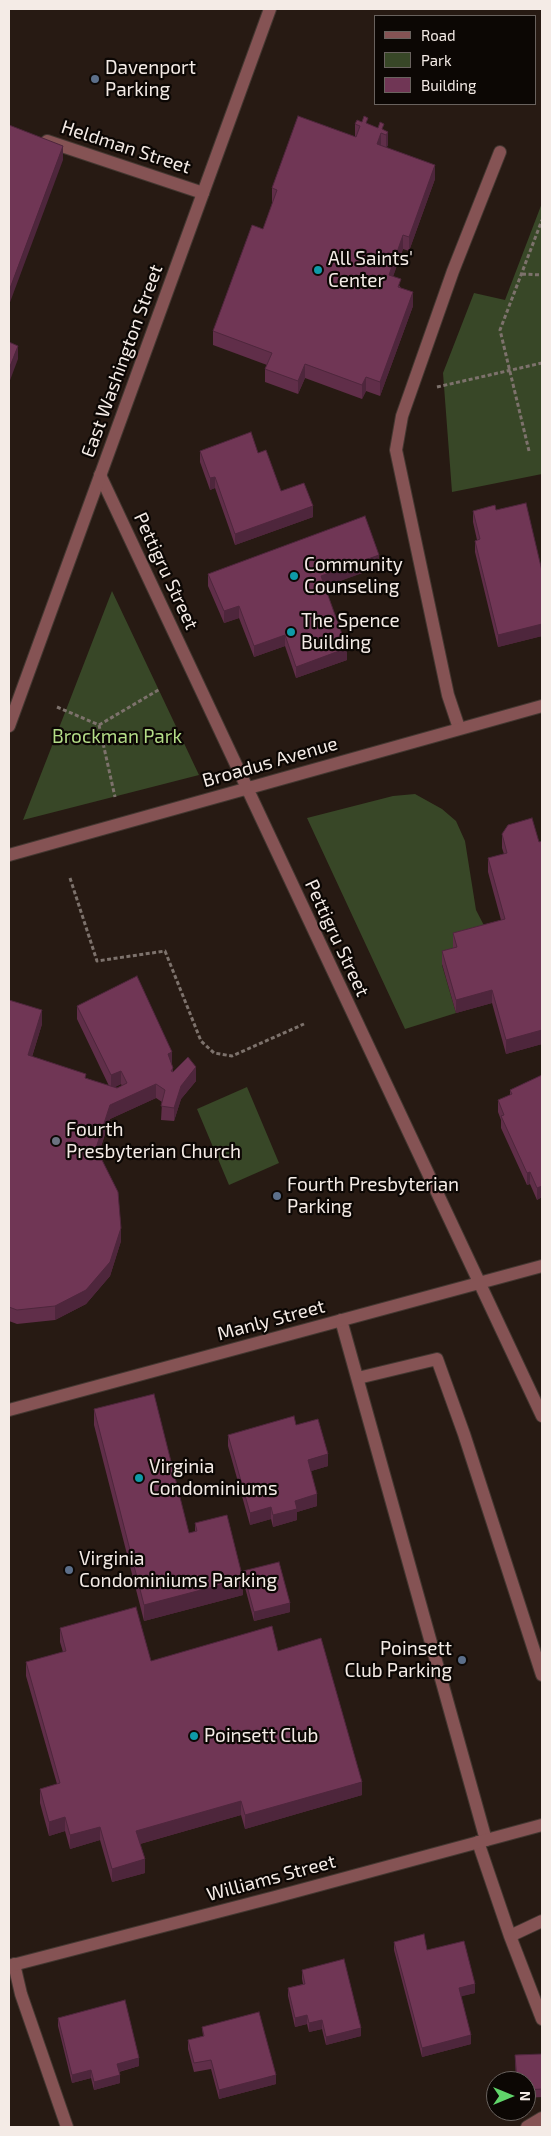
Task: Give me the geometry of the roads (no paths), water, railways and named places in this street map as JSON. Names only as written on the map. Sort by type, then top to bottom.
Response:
[{"type":"street","name":"East Washington Street","points":[[9,726],[270,9]]},
{"type":"street","name":"Heldman Street","points":[[35,137],[203,193]]},
{"type":"street","points":[[459,728],[448,695],[396,450],[405,406],[453,271],[500,152]]},
{"type":"street","name":"Pettigru Street","points":[[100,475],[542,1414]]},
{"type":"street","name":"Broadus Avenue","points":[[9,855],[542,706]]},
{"type":"street","name":"Manly Street","points":[[9,1410],[542,1266]]},
{"type":"street","points":[[341,1320],[482,1841],[510,1936],[542,2019]]},
{"type":"street","points":[[358,1378],[437,1359],[464,1434],[542,1675]]},
{"type":"street","name":"Williams Street","points":[[11,1965],[542,1825]]},
{"type":"street","points":[[510,1936],[542,1921]]},
{"type":"street","points":[[11,1965],[67,2127]]},
{"type":"street","points":[[527,2127],[542,2118]]},
{"type":"place","name":"Davenport Parking","points":[[95,79]]},
{"type":"place","name":"All Saints' Center","points":[[318,270]]},
{"type":"place","name":"Community Counseling","points":[[294,576]]},
{"type":"place","name":"The Spence Building","points":[[291,632]]},
{"type":"place","name":"Fourth Presbyterian Church","points":[[56,1141]]},
{"type":"place","name":"Fourth Presbyterian Parking","points":[[277,1196]]},
{"type":"place","name":"Virginia Condominiums","points":[[139,1478]]},
{"type":"place","name":"Virginia Condominiums Parking","points":[[69,1570]]},
{"type":"place","name":"Poinsett Club Parking","points":[[462,1660]]},
{"type":"place","name":"Poinsett Club","points":[[194,1736]]},
{"type":"park label","name":"Brockman Park","points":[[117,737]]}]
